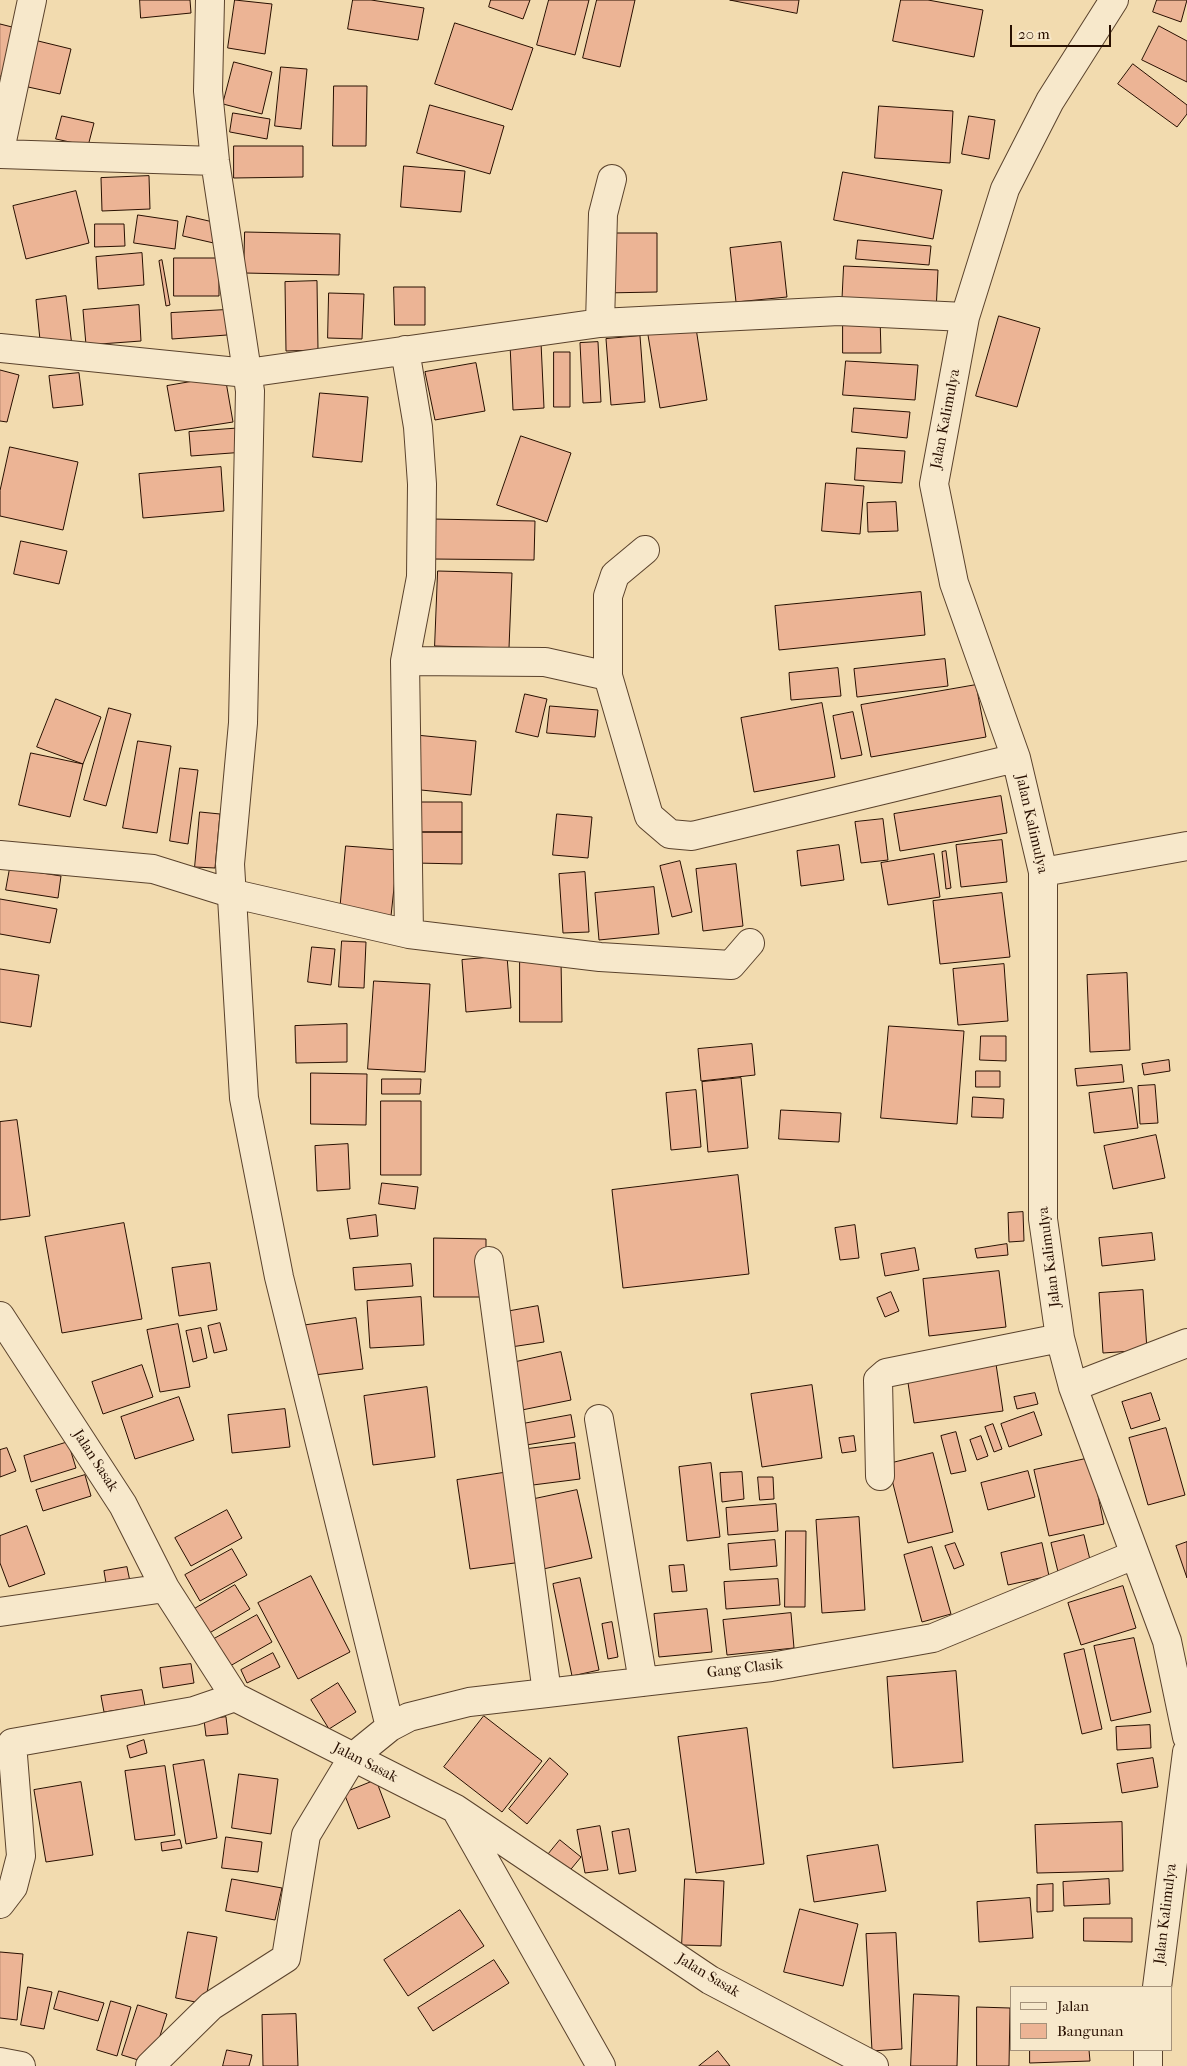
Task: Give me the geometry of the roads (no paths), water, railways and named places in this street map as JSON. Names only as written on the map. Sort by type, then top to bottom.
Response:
[{"type":"street","points":[[0,150],[32,0]]},
{"type":"street","points":[[210,0],[208,91],[215,161],[250,391],[243,723],[230,864],[230,893],[244,1098],[280,1277],[390,1727]]},
{"type":"street","name":"Jalan Kalimulya","points":[[1114,0],[1050,101],[1005,189],[965,317],[934,484],[954,583],[1016,758],[1044,872],[1043,1219],[1060,1338],[1073,1387],[1134,1555],[1168,1641],[1187,1737]]},
{"type":"street","points":[[0,154],[215,161]]},
{"type":"street","points":[[600,323],[603,214],[612,179]]},
{"type":"street","points":[[0,348],[247,372],[600,323],[839,312],[965,317]]},
{"type":"street","points":[[405,350],[418,427],[422,484],[421,577],[405,661],[409,934]]},
{"type":"street","points":[[645,550],[615,575],[608,596],[608,676],[649,816],[670,834],[692,836],[1016,758]]},
{"type":"street","points":[[405,661],[545,662],[608,676]]},
{"type":"street","points":[[1044,872],[1187,846]]},
{"type":"street","points":[[0,855],[153,869],[230,893],[409,934],[600,957],[731,965],[750,943]]},
{"type":"street","points":[[489,1261],[547,1693]]},
{"type":"street","name":"Jalan Sasak","points":[[0,1316],[123,1505],[165,1588],[235,1697],[456,1809],[710,1980],[874,2066]]},
{"type":"street","points":[[880,1476],[878,1380],[886,1373],[1060,1338]]},
{"type":"street","points":[[1073,1387],[1187,1343]]},
{"type":"street","points":[[598,1419],[644,1682]]},
{"type":"street","name":"Gang Clasik","points":[[152,2065],[211,2006],[286,1958],[306,1835],[353,1757],[390,1727],[410,1717],[469,1702],[771,1667],[933,1638],[1134,1555]]},
{"type":"street","points":[[0,1612],[165,1588]]},
{"type":"street","points":[[0,1904],[12,1887],[20,1856],[12,1743],[194,1711],[235,1697]]},
{"type":"street","name":"Jalan Kalimulya","points":[[1156,1986],[1187,1752]]},
{"type":"street","points":[[456,1809],[601,2066]]},
{"type":"street","points":[[1148,2051],[1148,2066]]},
{"type":"street","points":[[0,2062],[21,2066]]}]
